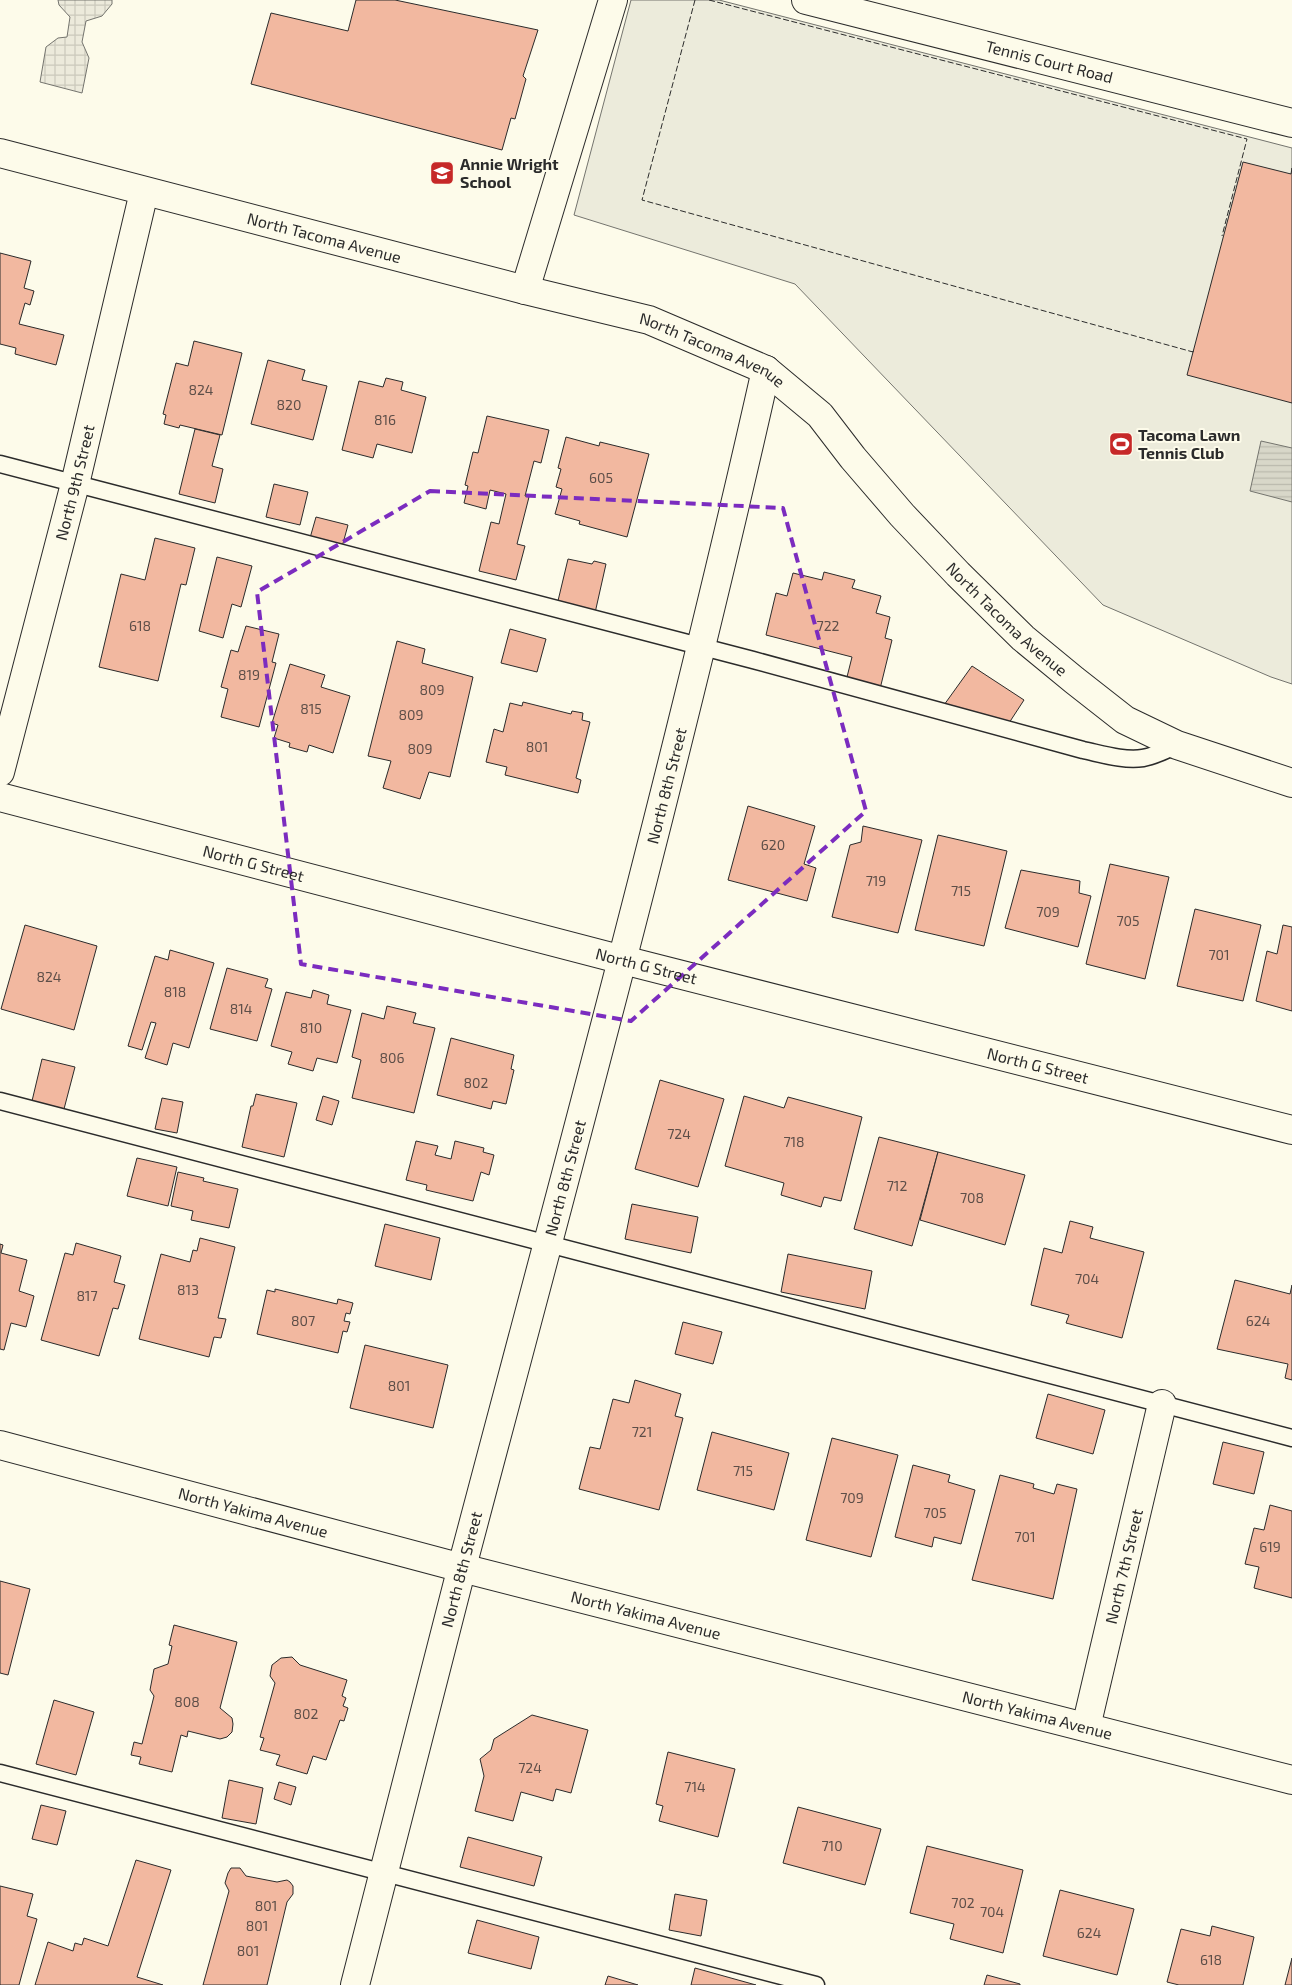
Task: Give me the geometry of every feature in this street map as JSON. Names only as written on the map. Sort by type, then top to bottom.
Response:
[{"type":"street","points":[[525,290],[612,0]]},
{"type":"street","name":"Tennis Court Road","points":[[806,0],[1292,124]]},
{"type":"street","name":"North Tacoma Avenue","points":[[0,153],[525,290],[650,320],[766,370],[820,415],[853,458],[902,515],[1023,638],[1125,720],[1177,745],[1292,783]]},
{"type":"street","name":"North 9th Street","points":[[0,772],[75,484],[144,192]]},
{"type":"street","name":"North 8th Street","points":[[355,1985],[462,1568],[623,960],[702,647],[766,370]]},
{"type":"street","name":"North G Street","points":[[0,797],[623,960],[1292,1130]]},
{"type":"street","name":"North 7th Street","points":[[1086,1728],[1162,1404]]},
{"type":"street","name":"North Yakima Avenue","points":[[0,1445],[462,1568],[1292,1780]]},
{"type":"lane","points":[[0,464],[1107,755],[1124,758],[1145,758],[1177,745]]},
{"type":"lane","points":[[0,1101],[1292,1438]]},
{"type":"lane","points":[[0,1773],[816,1985]]},
{"type":"highlighted area","points":[[430,491],[783,508],[866,811],[631,1021],[301,964],[257,592]]},
{"type":"shaded area","points":[[58,0],[112,0],[112,4],[102,16],[86,21],[82,42],[89,58],[82,93],[40,82],[46,47],[58,38],[67,37],[70,17],[59,5]]},
{"type":"shaded area","name":"Tacoma Lawn Tennis Club","points":[[631,0],[719,0],[1292,148],[1292,684],[1271,677],[1103,605],[795,284],[574,215]]},
{"type":"shaded area","points":[[1261,441],[1292,448],[1292,502],[1250,491]]},
{"type":"building","points":[[356,0],[395,0],[538,30],[523,76],[526,79],[515,119],[511,118],[502,150],[251,84],[271,13],[348,31]]},
{"type":"building","points":[[1243,162],[1291,174],[1292,168],[1292,403],[1187,375]]},
{"type":"building","points":[[0,253],[31,261],[24,288],[34,291],[30,305],[25,303],[19,324],[64,335],[56,365],[15,354],[16,348],[0,344]]},
{"type":"building","points":[[194,341],[242,353],[222,435],[180,425],[179,428],[164,424],[166,415],[163,414],[176,363],[188,366]]},
{"type":"building","points":[[268,360],[305,370],[302,380],[327,386],[313,440],[251,424]]},
{"type":"building","points":[[386,378],[403,382],[401,390],[426,397],[412,453],[377,444],[373,458],[342,450],[359,381],[383,387]]},
{"type":"building","points":[[487,416],[549,430],[541,463],[534,461],[525,496],[529,497],[517,544],[525,546],[516,580],[479,571],[491,522],[499,524],[506,494],[490,490],[486,509],[464,503],[468,486],[465,485],[473,452],[478,453]]},
{"type":"building","points":[[195,429],[220,435],[212,466],[223,469],[215,503],[179,494]]},
{"type":"building","points":[[566,437],[599,446],[600,442],[649,454],[627,537],[579,524],[580,521],[555,514],[562,489],[556,487],[561,469],[558,468]]},
{"type":"building","points":[[274,484],[308,492],[300,525],[266,517]]},
{"type":"building","points":[[316,517],[348,525],[342,547],[310,538]]},
{"type":"building","points":[[155,538],[195,548],[186,585],[181,584],[158,681],[99,667],[121,574],[145,580]]},
{"type":"building","points":[[217,557],[252,566],[241,607],[232,604],[223,638],[199,631]]},
{"type":"building","points":[[568,559],[592,564],[594,561],[606,564],[595,613],[557,605]]},
{"type":"building","points":[[824,572],[855,580],[852,588],[881,596],[876,613],[890,617],[885,638],[892,640],[879,693],[845,685],[852,657],[766,635],[776,593],[787,596],[793,573],[822,580]]},
{"type":"building","points":[[246,626],[279,634],[272,662],[276,663],[259,727],[221,717],[228,689],[221,687],[231,650],[238,652]]},
{"type":"building","points":[[510,629],[546,639],[537,672],[501,663]]},
{"type":"building","points":[[397,641],[425,649],[422,663],[473,677],[450,777],[429,772],[420,799],[383,788],[391,761],[368,756]]},
{"type":"building","points":[[290,664],[325,675],[321,687],[350,696],[333,753],[309,745],[307,752],[289,747],[290,743],[274,738],[278,725],[272,723]]},
{"type":"building","points":[[972,666],[1024,700],[1009,723],[944,705]]},
{"type":"building","points":[[523,702],[571,714],[572,711],[583,713],[582,720],[590,722],[576,778],[581,780],[578,793],[505,775],[507,767],[486,762],[494,729],[503,732],[510,703],[522,706]]},
{"type":"building","points":[[748,806],[815,826],[804,864],[816,868],[807,901],[728,880]]},
{"type":"building","points":[[863,826],[922,840],[898,933],[832,917],[850,845],[861,842]]},
{"type":"building","points":[[938,835],[1007,851],[984,946],[915,930]]},
{"type":"building","points":[[1110,864],[1169,877],[1145,979],[1086,964]]},
{"type":"building","points":[[1021,870],[1080,881],[1079,893],[1091,896],[1078,947],[1005,928]]},
{"type":"building","points":[[1195,909],[1261,925],[1243,1001],[1177,986]]},
{"type":"building","points":[[25,925],[97,946],[74,1030],[1,1009]]},
{"type":"building","points":[[1283,925],[1292,927],[1292,1011],[1256,1001],[1267,951],[1277,954]]},
{"type":"building","points":[[170,950],[214,963],[189,1048],[173,1043],[167,1065],[145,1058],[156,1023],[151,1022],[142,1050],[128,1046],[155,956],[168,960]]},
{"type":"building","points":[[227,968],[268,979],[265,987],[272,989],[257,1041],[210,1029]]},
{"type":"building","points":[[313,990],[329,995],[327,1004],[351,1010],[337,1063],[317,1058],[313,1071],[288,1064],[292,1052],[271,1046],[286,992],[311,998]]},
{"type":"building","points":[[387,1006],[416,1013],[413,1023],[435,1028],[414,1113],[352,1098],[361,1060],[352,1057],[362,1013],[384,1019]]},
{"type":"building","points":[[451,1038],[514,1055],[511,1069],[514,1070],[506,1104],[493,1101],[491,1109],[437,1095]]},
{"type":"building","points":[[42,1059],[75,1067],[64,1109],[32,1101]]},
{"type":"building","points":[[660,1080],[724,1099],[698,1187],[635,1169]]},
{"type":"building","points":[[256,1094],[297,1103],[284,1157],[242,1147],[251,1106],[253,1106]]},
{"type":"building","points":[[323,1096],[339,1101],[332,1125],[316,1120]]},
{"type":"building","points":[[744,1096],[784,1108],[788,1097],[862,1117],[841,1201],[824,1197],[821,1207],[781,1195],[784,1183],[725,1166]]},
{"type":"building","points":[[162,1098],[183,1102],[177,1133],[155,1129]]},
{"type":"building","points":[[879,1137],[938,1152],[912,1246],[854,1229]]},
{"type":"building","points":[[416,1141],[438,1146],[435,1155],[451,1159],[455,1141],[484,1148],[483,1152],[494,1155],[489,1175],[481,1172],[473,1201],[426,1190],[427,1185],[406,1180]]},
{"type":"building","points":[[938,1152],[1025,1175],[1005,1245],[920,1220]]},
{"type":"building","points":[[137,1158],[177,1167],[168,1206],[127,1196]]},
{"type":"building","points":[[178,1172],[204,1178],[203,1181],[238,1189],[229,1228],[191,1220],[193,1211],[171,1206]]},
{"type":"building","points":[[632,1204],[698,1217],[691,1253],[625,1239]]},
{"type":"building","points":[[1070,1221],[1093,1227],[1090,1238],[1144,1252],[1122,1338],[1066,1323],[1069,1315],[1031,1305],[1044,1248],[1062,1253]]},
{"type":"building","points":[[385,1224],[440,1238],[431,1280],[375,1266]]},
{"type":"building","points":[[200,1238],[235,1247],[218,1318],[226,1319],[221,1338],[214,1337],[209,1357],[139,1339],[161,1254],[190,1262],[193,1250],[197,1251]]},
{"type":"building","points":[[76,1243],[121,1256],[114,1282],[125,1285],[118,1309],[113,1308],[99,1356],[41,1340],[65,1253],[73,1255]]},
{"type":"building","points":[[0,1244],[3,1245],[1,1253],[27,1260],[19,1291],[34,1296],[26,1327],[11,1323],[4,1350],[0,1349]]},
{"type":"building","points":[[788,1254],[872,1271],[865,1309],[781,1292]]},
{"type":"building","points":[[1235,1280],[1290,1294],[1292,1285],[1292,1380],[1285,1378],[1288,1364],[1217,1349]]},
{"type":"building","points":[[275,1289],[337,1304],[338,1299],[353,1303],[350,1314],[346,1313],[344,1321],[350,1322],[347,1332],[343,1331],[338,1353],[257,1334],[267,1290],[275,1292]]},
{"type":"building","points":[[683,1322],[722,1332],[713,1364],[675,1354]]},
{"type":"building","points":[[365,1345],[448,1365],[433,1428],[350,1408]]},
{"type":"building","points":[[635,1380],[681,1394],[675,1416],[683,1418],[659,1510],[579,1489],[590,1447],[600,1449],[613,1399],[629,1403]]},
{"type":"building","points":[[1048,1394],[1105,1410],[1093,1454],[1036,1438]]},
{"type":"building","points":[[712,1432],[789,1453],[774,1510],[697,1490]]},
{"type":"building","points":[[832,1438],[898,1455],[871,1557],[806,1540]]},
{"type":"building","points":[[1223,1442],[1264,1452],[1254,1494],[1213,1484]]},
{"type":"building","points":[[913,1465],[950,1475],[948,1482],[975,1490],[961,1544],[934,1537],[932,1547],[895,1537]]},
{"type":"building","points":[[1000,1475],[1034,1484],[1033,1488],[1054,1494],[1057,1484],[1077,1489],[1053,1599],[972,1580]]},
{"type":"building","points":[[1270,1505],[1292,1511],[1292,1598],[1254,1588],[1259,1567],[1245,1564],[1254,1528],[1264,1530]]},
{"type":"building","points":[[0,1581],[30,1589],[8,1675],[0,1673]]},
{"type":"building","points":[[174,1625],[237,1642],[220,1708],[232,1718],[232,1732],[227,1737],[220,1739],[188,1731],[187,1737],[181,1735],[172,1772],[139,1764],[141,1757],[131,1755],[134,1742],[142,1744],[154,1696],[150,1690],[154,1669],[168,1664],[172,1646],[169,1645]]},
{"type":"building","points":[[292,1657],[300,1665],[347,1680],[342,1696],[346,1698],[343,1706],[348,1708],[344,1721],[340,1720],[326,1760],[313,1756],[307,1774],[276,1765],[280,1755],[260,1750],[264,1738],[260,1737],[275,1683],[270,1676],[272,1665],[281,1658]]},
{"type":"building","points":[[54,1700],[94,1712],[76,1775],[36,1764]]},
{"type":"building","points":[[532,1715],[588,1730],[571,1793],[556,1789],[553,1801],[521,1792],[513,1821],[475,1811],[484,1776],[480,1759],[491,1750],[494,1739]]},
{"type":"building","points":[[668,1752],[735,1769],[718,1837],[659,1821],[663,1806],[656,1804]]},
{"type":"building","points":[[229,1780],[263,1788],[256,1824],[222,1818]]},
{"type":"building","points":[[279,1782],[296,1787],[291,1805],[274,1799]]},
{"type":"building","points":[[41,1805],[66,1811],[57,1845],[32,1839]]},
{"type":"building","points":[[798,1807],[881,1829],[865,1885],[783,1863]]},
{"type":"building","points":[[468,1837],[542,1857],[534,1886],[460,1867]]},
{"type":"building","points":[[927,1846],[1023,1870],[1003,1953],[950,1939],[954,1924],[910,1913]]},
{"type":"building","points":[[136,1860],[171,1870],[137,1977],[163,1985],[35,1985],[48,1942],[73,1951],[75,1943],[82,1945],[84,1938],[108,1946]]},
{"type":"building","points":[[231,1868],[240,1868],[246,1876],[277,1882],[287,1880],[293,1886],[293,1894],[287,1902],[267,1985],[203,1985],[229,1891],[225,1883]]},
{"type":"building","points":[[0,1886],[33,1894],[27,1916],[37,1919],[19,1985],[0,1985]]},
{"type":"building","points":[[1060,1890],[1134,1909],[1117,1975],[1043,1956]]},
{"type":"building","points":[[675,1894],[707,1900],[701,1936],[669,1930]]},
{"type":"building","points":[[477,1920],[539,1937],[531,1969],[468,1953]]},
{"type":"building","points":[[1212,1926],[1254,1937],[1243,1985],[1179,1985],[1167,1982],[1181,1929],[1210,1936]]},
{"type":"building","points":[[1292,1958],[1292,1985],[1285,1985]]},
{"type":"building","points":[[695,1968],[756,1985],[691,1985]]},
{"type":"building","points":[[987,1975],[1020,1984],[1020,1985],[984,1985]]},
{"type":"building","points":[[608,1976],[638,1985],[605,1985]]},
{"type":"fence","points":[[695,0],[642,200],[1193,352],[1193,350]]},
{"type":"fence","points":[[709,0],[1247,139],[1222,236]]},
{"type":"place","name":"Annie Wright School","points":[[442,173]]},
{"type":"place","name":"Tacoma Lawn Tennis Club","points":[[1121,444]]}]
